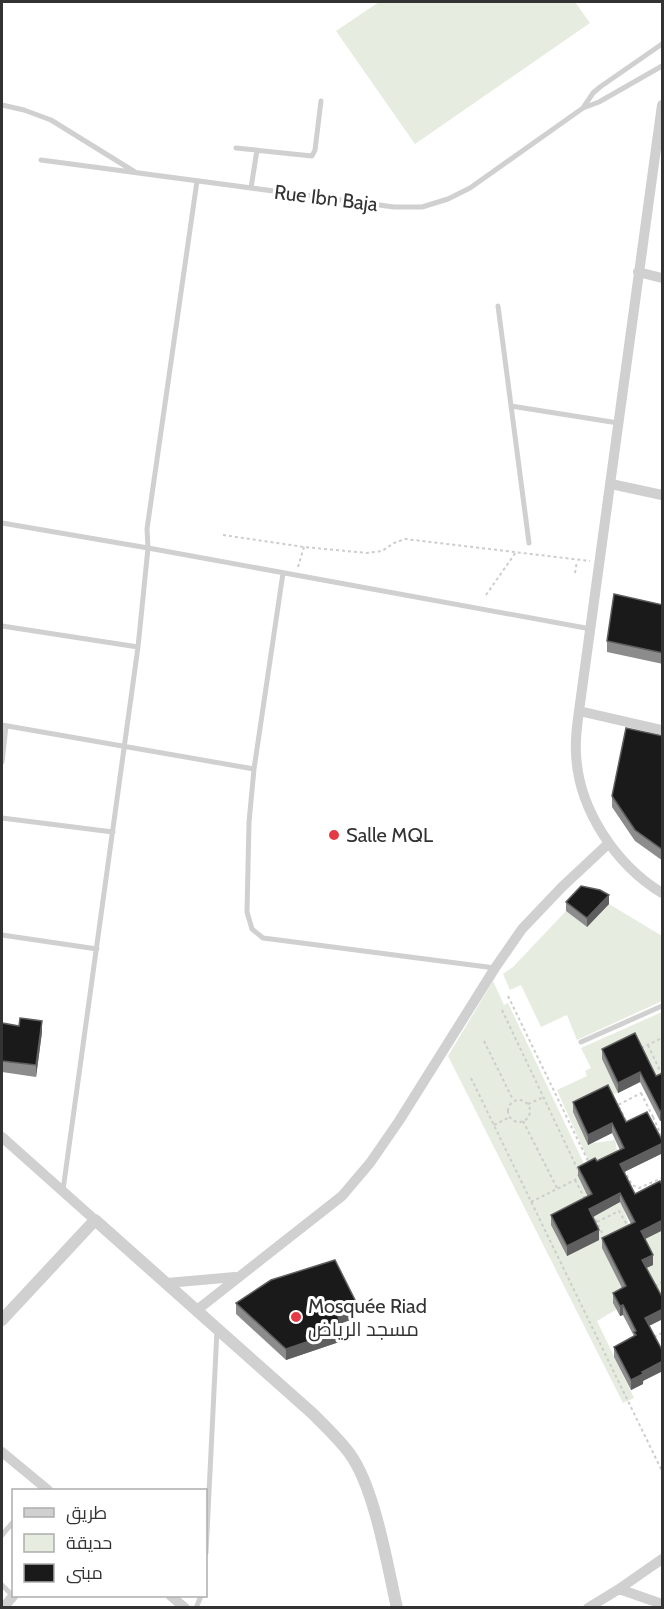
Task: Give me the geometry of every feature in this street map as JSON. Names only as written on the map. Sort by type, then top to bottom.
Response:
[{"type":"street","points":[[663,105],[638,272],[612,484],[579,711],[576,754],[586,800],[609,843],[618,857],[634,873],[663,893]]},
{"type":"street","points":[[638,272],[663,278]]},
{"type":"street","points":[[612,484],[663,495]]},
{"type":"street","points":[[579,711],[663,730]]},
{"type":"street","points":[[197,1310],[235,1277],[342,1196],[370,1163],[522,929],[609,843]]},
{"type":"street","points":[[2,1137],[312,1413],[351,1455],[372,1503],[398,1608]]},
{"type":"street","points":[[2,1320],[95,1220]]},
{"type":"street","points":[[167,1283],[235,1277]]},
{"type":"street","points":[[2,1452],[44,1489]]},
{"type":"street","points":[[588,1608],[663,1559]]},
{"type":"street","points":[[619,1589],[663,1604]]},
{"type":"street","points":[[172,1597],[185,1608]]},
{"type":"lane","name":"Rue Ibn Baja","points":[[583,108],[587,100],[600,87],[663,44]]},
{"type":"lane","name":"Rue Ibn Baja","points":[[41,160],[394,207],[422,207],[448,199],[470,188],[583,108],[599,102],[663,66]]},
{"type":"lane","points":[[236,148],[312,156],[315,150],[321,100]]},
{"type":"lane","points":[[2,105],[51,120],[139,174]]},
{"type":"lane","points":[[251,188],[257,150]]},
{"type":"lane","points":[[63,1192],[138,647],[148,548],[147,529],[197,182]]},
{"type":"lane","points":[[498,306],[529,543]]},
{"type":"lane","points":[[511,406],[618,423]]},
{"type":"lane","points":[[2,523],[591,629]]},
{"type":"lane","points":[[283,573],[254,769],[249,822],[247,912],[252,929],[257,936],[262,938],[495,968]]},
{"type":"lane","points":[[2,626],[138,647]]},
{"type":"lane","points":[[2,762],[4,726],[254,769]]},
{"type":"lane","points":[[2,818],[113,832]]},
{"type":"lane","points":[[2,935],[97,950]]},
{"type":"lane","points":[[581,1042],[663,1006]]},
{"type":"lane","points":[[207,1533],[217,1328]]},
{"type":"lane","points":[[2,1535],[12,1523]]},
{"type":"path","points":[[223,536],[372,553],[382,551],[394,543],[405,540],[600,563]]},
{"type":"path","points":[[296,575],[304,547]]},
{"type":"path","points":[[486,594],[516,552]]},
{"type":"path","points":[[575,573],[577,560]]},
{"type":"path","points":[[508,996],[590,1167]]},
{"type":"path","points":[[502,1010],[580,1173]]},
{"type":"path","points":[[640,1048],[663,1038]]},
{"type":"path","points":[[484,1041],[514,1101]]},
{"type":"path","points":[[648,1045],[663,1075]]},
{"type":"path","points":[[471,1078],[663,1471]]},
{"type":"path","points":[[645,1090],[619,1103],[628,1126],[631,1127],[653,1118]]},
{"type":"path","points":[[641,1093],[663,1137]]},
{"type":"path","points":[[528,1104],[544,1097]]},
{"type":"path","points":[[521,1100],[528,1104],[530,1113],[523,1121],[516,1122],[510,1117],[508,1110],[514,1101],[521,1100]]},
{"type":"path","points":[[494,1125],[510,1117]]},
{"type":"path","points":[[523,1121],[557,1189]]},
{"type":"path","points":[[621,1164],[632,1185],[639,1188],[663,1178]]},
{"type":"path","points":[[531,1202],[575,1180],[584,1170]]},
{"type":"path","points":[[575,1180],[586,1201]]},
{"type":"path","points":[[597,1222],[619,1211],[629,1228]]},
{"type":"path","points":[[591,1212],[606,1242]]},
{"type":"path","points":[[655,1288],[663,1282]]},
{"type":"path","points":[[654,1337],[663,1333]]},
{"type":"green space","points":[[379,2],[575,2],[590,23],[415,144],[336,31]]},
{"type":"green space","points":[[609,904],[662,936],[662,1001],[577,1040],[567,1015],[541,1027],[521,985],[510,990],[503,974],[513,967],[566,911],[587,927]]},
{"type":"green space","points":[[493,981],[504,1005],[508,1003],[587,1170],[598,1214],[621,1202],[632,1233],[641,1241],[662,1230],[662,1305],[617,1309],[597,1321],[634,1398],[623,1403],[448,1056]]},
{"type":"green space","points":[[662,1012],[662,1080],[602,1059],[618,1093],[608,1095],[588,1144],[615,1140],[619,1161],[592,1169],[557,1090],[587,1076],[585,1071],[591,1068],[581,1048]]},
{"type":"building","points":[[614,594],[663,605],[663,653],[607,641]]},
{"type":"building","points":[[626,728],[663,736],[663,850],[635,830],[612,796]]},
{"type":"building","points":[[581,886],[600,890],[609,895],[587,918],[566,902]]},
{"type":"building","points":[[20,1018],[42,1021],[36,1065],[2,1061],[2,1023],[19,1026]]},
{"type":"building","points":[[635,1033],[656,1076],[663,1073],[663,1110],[660,1111],[640,1072],[618,1083],[602,1049]]},
{"type":"building","points":[[608,1085],[626,1122],[647,1112],[663,1142],[620,1164],[635,1194],[660,1181],[663,1186],[663,1220],[641,1231],[653,1255],[642,1260],[663,1295],[663,1309],[645,1318],[661,1348],[663,1347],[663,1361],[631,1380],[614,1347],[636,1335],[634,1332],[636,1331],[623,1305],[620,1306],[613,1293],[626,1286],[602,1238],[635,1222],[620,1193],[589,1209],[599,1230],[567,1246],[551,1215],[592,1194],[578,1167],[595,1158],[597,1161],[624,1148],[612,1123],[588,1135],[573,1102]]},
{"type":"building","name":"Mosquée Riad مسجد الرياض","points":[[335,1260],[356,1302],[353,1307],[337,1313],[342,1330],[286,1349],[236,1303],[271,1280]]},
{"type":"place","name":"Salle MQL","points":[[334,835]]},
{"type":"place","name":"Mosquée Riad مسجد الرياض","points":[[296,1317]]}]
